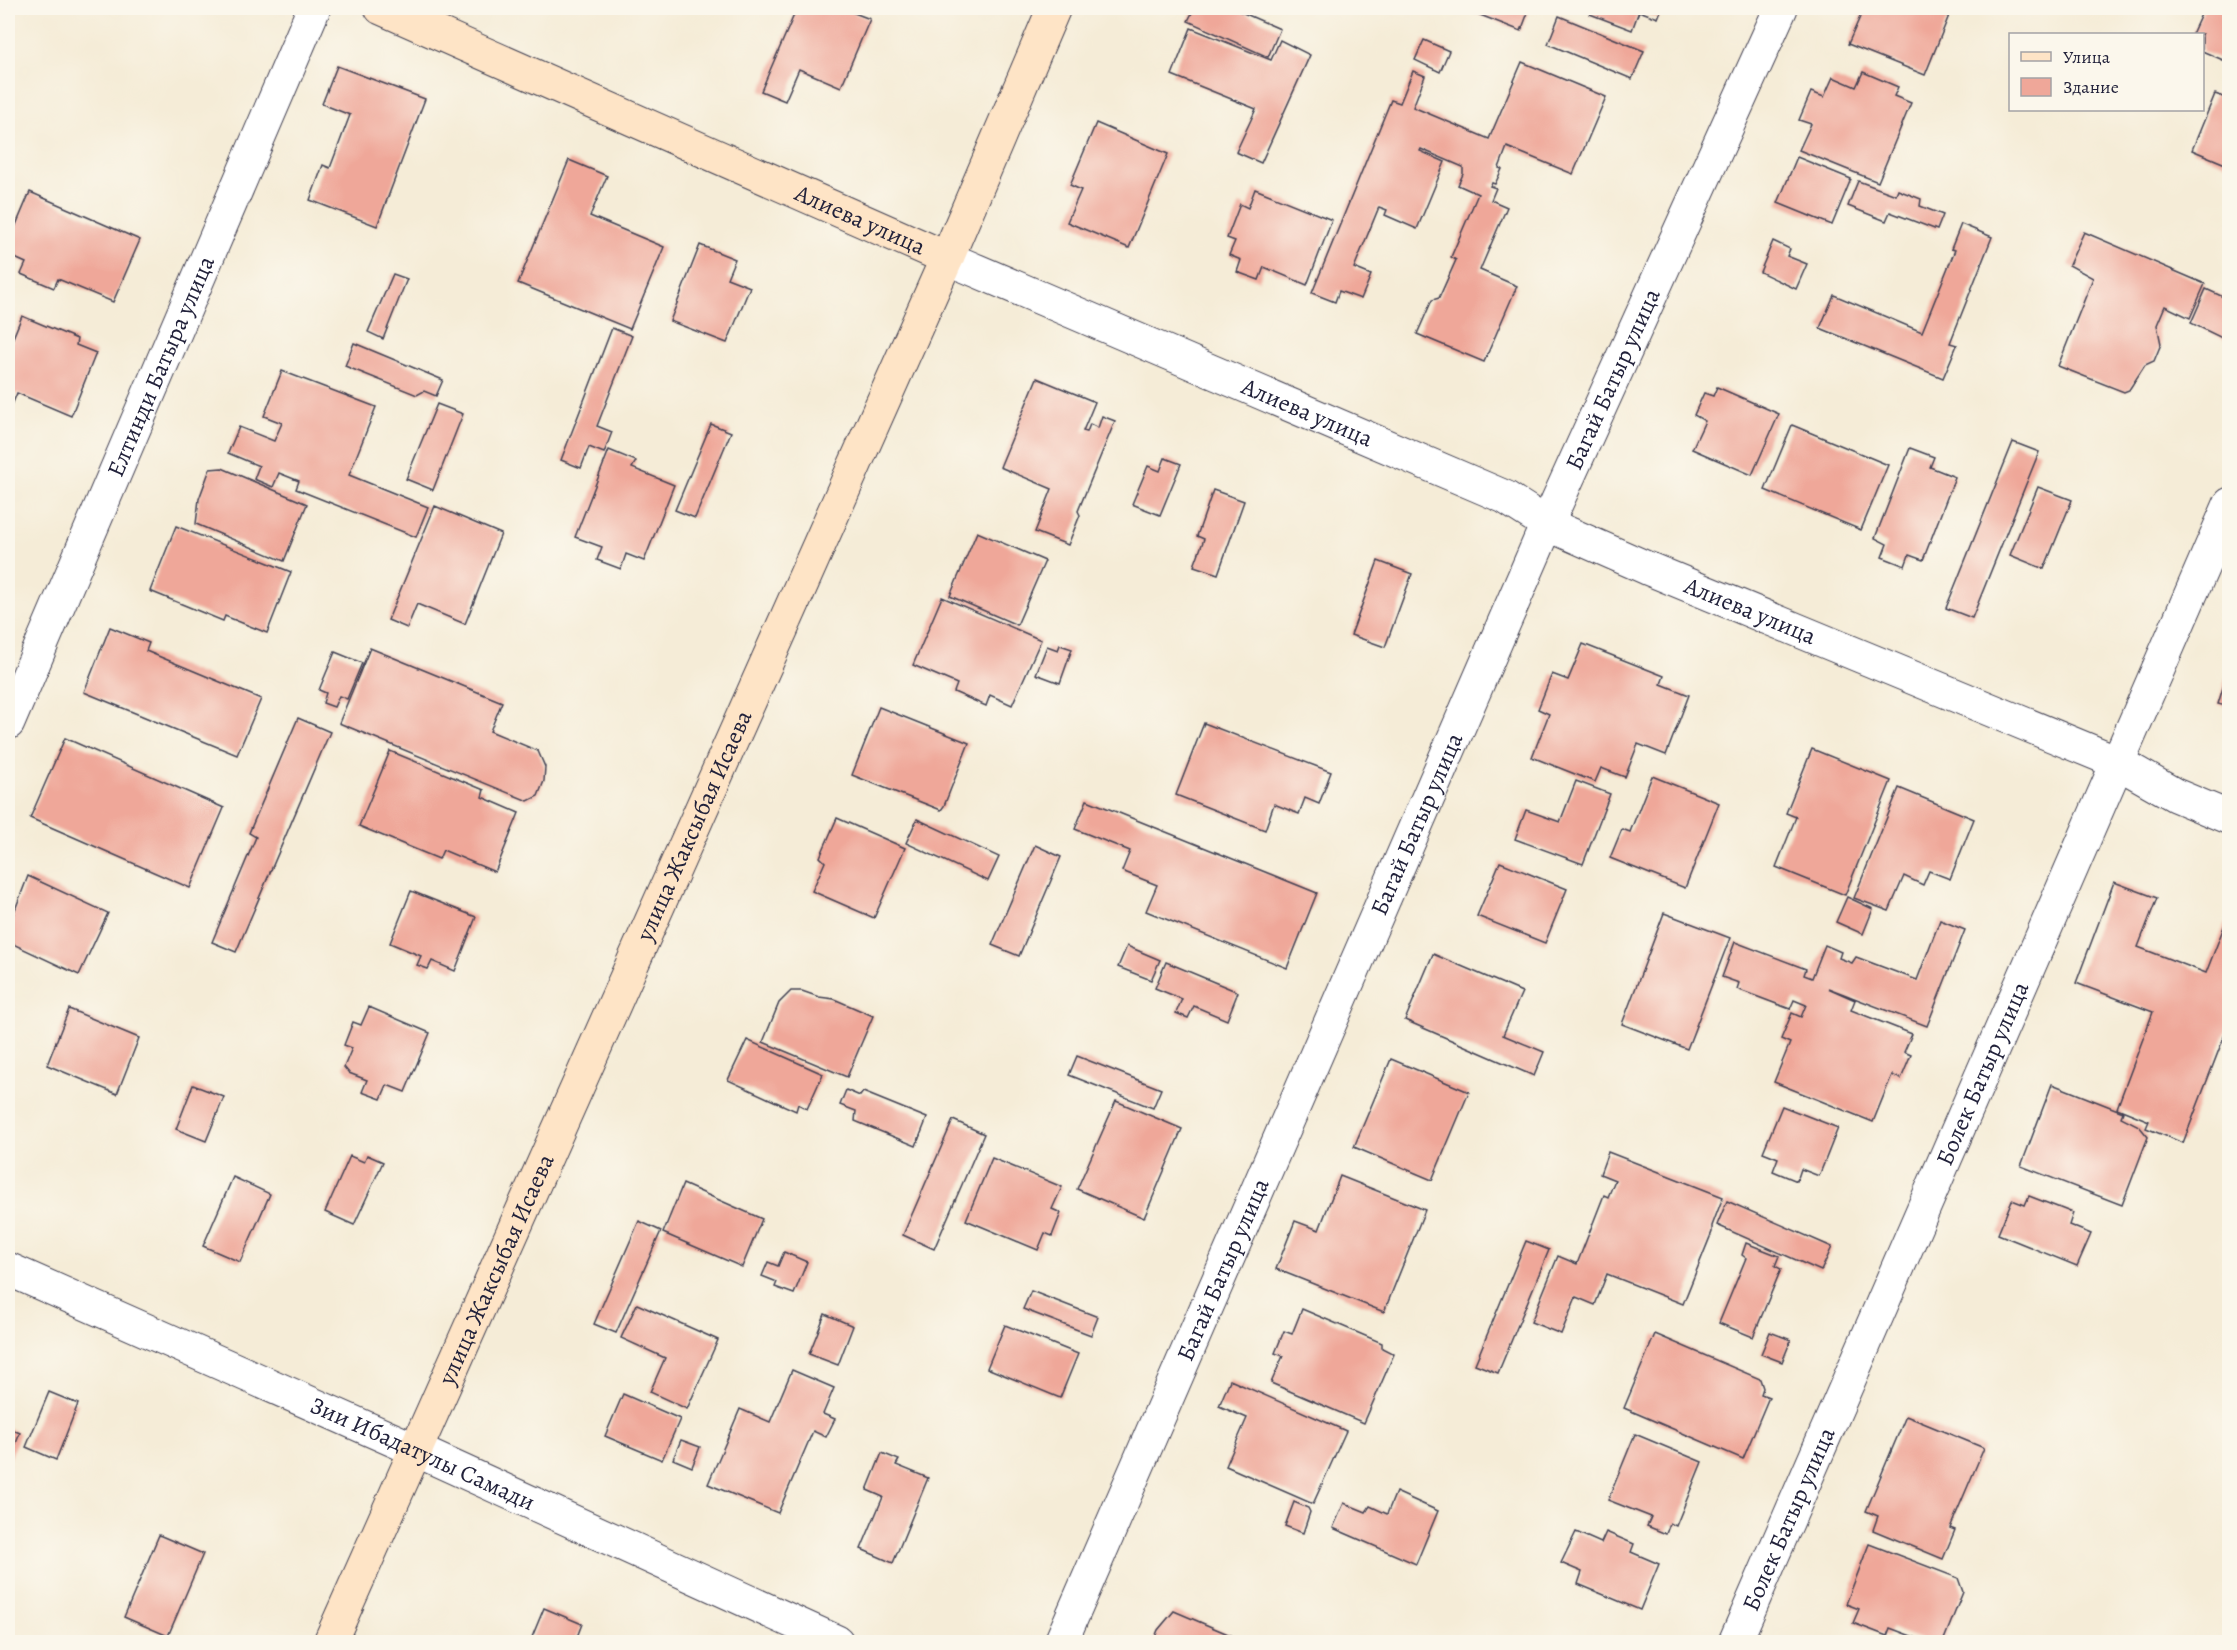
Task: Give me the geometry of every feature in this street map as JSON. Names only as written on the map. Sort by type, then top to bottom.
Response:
[{"type":"street","name":"Елтинди Батыра улица","points":[[8,723],[314,8]]},
{"type":"street","name":"Алиева улица","points":[[381,8],[946,258],[1505,497],[1547,524],[1647,568],[2117,762],[2175,795],[2229,818]]},
{"type":"street","name":"улица Жаксыбая Исаева","points":[[330,1642],[946,258],[1054,8]]},
{"type":"street","name":"Багай Батыр улица","points":[[1061,1642],[1547,524],[1781,8]]},
{"type":"street","name":"Болек Батыр улица","points":[[1735,1642],[2229,504]]},
{"type":"street","name":"Зии Ибадатулы Самади","points":[[8,1269],[416,1450],[837,1642]]},
{"type":"building","points":[[797,8],[841,8],[870,19],[841,87],[799,69],[785,101],[761,91]]},
{"type":"building","points":[[1179,8],[1232,8],[1280,29],[1268,57],[1188,21],[1192,13]]},
{"type":"building","points":[[1471,8],[1529,10],[1521,31],[1470,11]]},
{"type":"building","points":[[1592,8],[1662,8],[1658,18],[1639,11],[1632,30],[1590,14]]},
{"type":"building","points":[[1864,8],[1952,8],[1925,75],[1848,44]]},
{"type":"building","points":[[2204,8],[2230,8],[2230,63],[2204,52],[2204,33],[2192,33]]},
{"type":"building","points":[[1559,16],[1644,51],[1632,79],[1548,44]]},
{"type":"building","points":[[1191,28],[1271,60],[1280,40],[1310,55],[1261,163],[1236,152],[1256,109],[1172,75]]},
{"type":"building","points":[[1424,40],[1449,51],[1440,72],[1415,60]]},
{"type":"building","points":[[1522,62],[1606,97],[1573,174],[1507,147],[1499,168],[1502,169],[1495,184],[1492,183],[1490,186],[1496,188],[1491,200],[1507,207],[1480,270],[1517,286],[1484,362],[1417,334],[1432,300],[1439,298],[1456,260],[1451,257],[1478,194],[1458,185],[1463,174],[1463,167],[1421,149],[1420,151],[1445,162],[1417,229],[1385,215],[1387,210],[1379,207],[1354,268],[1371,275],[1361,299],[1339,291],[1335,302],[1312,293],[1391,100],[1400,103],[1413,71],[1425,76],[1413,107],[1489,139]]},
{"type":"building","points":[[337,66],[425,99],[377,226],[310,200],[323,165],[330,168],[350,115],[322,104]]},
{"type":"building","points":[[1863,72],[1898,87],[1894,96],[1911,103],[1878,182],[1799,150],[1811,124],[1799,120],[1811,92],[1824,97],[1833,77],[1856,87]]},
{"type":"building","points":[[2230,93],[2230,166],[2192,150],[2215,94],[2227,98]]},
{"type":"building","points":[[1096,123],[1168,154],[1129,248],[1067,222],[1081,190],[1070,185]]},
{"type":"building","points":[[1797,157],[1851,179],[1832,225],[1778,203]]},
{"type":"building","points":[[569,160],[607,176],[590,216],[664,247],[630,329],[518,283]]},
{"type":"building","points":[[1858,181],[1896,195],[1898,190],[1921,199],[1920,206],[1943,215],[1937,230],[1890,212],[1886,221],[1848,206]]},
{"type":"building","points":[[1255,189],[1332,220],[1307,285],[1264,267],[1259,280],[1237,272],[1241,260],[1229,255],[1235,241],[1227,238],[1240,204],[1248,208]]},
{"type":"building","points":[[30,192],[140,240],[113,302],[58,279],[54,288],[21,274],[26,263],[8,255],[8,244]]},
{"type":"building","points":[[1961,224],[1992,237],[1950,343],[1957,345],[1943,378],[1820,328],[1834,295],[1922,332],[1955,250],[1951,249]]},
{"type":"building","points":[[2084,232],[2205,284],[2190,318],[2165,306],[2157,325],[2161,344],[2154,361],[2145,365],[2129,390],[2124,392],[2058,366],[2093,278],[2069,265]]},
{"type":"building","points":[[1773,241],[1790,249],[1787,256],[1807,264],[1796,289],[1760,272]]},
{"type":"building","points":[[700,245],[735,259],[727,278],[750,287],[727,343],[670,321]]},
{"type":"building","points":[[393,274],[407,279],[383,339],[368,332]]},
{"type":"building","points":[[2206,289],[2230,300],[2230,332],[2226,340],[2191,323]]},
{"type":"building","points":[[22,316],[77,339],[76,345],[96,353],[71,416],[17,393],[10,410],[8,409],[8,350]]},
{"type":"building","points":[[612,328],[632,336],[597,426],[612,432],[604,453],[589,447],[581,468],[561,460]]},
{"type":"building","points":[[354,343],[443,380],[436,396],[424,391],[417,395],[345,366]]},
{"type":"building","points":[[282,371],[376,407],[349,475],[428,507],[416,537],[296,489],[299,481],[279,473],[273,487],[254,479],[259,466],[228,453],[239,427],[274,441],[282,423],[264,416]]},
{"type":"building","points":[[1037,378],[1095,402],[1083,431],[1087,432],[1090,424],[1098,428],[1102,416],[1115,421],[1078,511],[1080,515],[1068,545],[1035,532],[1052,489],[1000,467]]},
{"type":"building","points":[[1717,387],[1779,414],[1752,475],[1692,449],[1705,421],[1694,415],[1704,393],[1713,396]]},
{"type":"building","points":[[437,404],[463,414],[433,490],[406,479]]},
{"type":"building","points":[[711,424],[731,432],[695,518],[675,510]]},
{"type":"building","points":[[1792,425],[1888,465],[1861,530],[1765,490]]},
{"type":"building","points":[[2013,442],[2039,452],[1972,618],[1946,608]]},
{"type":"building","points":[[1910,448],[1934,457],[1930,467],[1955,477],[1923,560],[1909,555],[1905,566],[1882,557],[1887,544],[1875,538]]},
{"type":"building","points":[[609,450],[636,461],[632,468],[674,485],[644,561],[626,554],[621,569],[597,560],[602,547],[575,537]]},
{"type":"building","points":[[1165,458],[1181,464],[1160,515],[1132,504],[1148,466],[1160,471]]},
{"type":"building","points":[[222,468],[307,504],[284,561],[196,524],[199,499],[210,469]]},
{"type":"building","points":[[2038,487],[2072,500],[2044,569],[2010,555]]},
{"type":"building","points":[[1213,490],[1244,501],[1218,574],[1194,566],[1204,539],[1197,536]]},
{"type":"building","points":[[435,506],[501,534],[465,624],[417,604],[407,628],[388,620]]},
{"type":"building","points":[[176,526],[291,572],[267,633],[225,616],[223,621],[150,591]]},
{"type":"building","points":[[977,532],[1045,561],[1017,625],[950,596]]},
{"type":"building","points":[[1378,561],[1412,574],[1385,647],[1351,635]]},
{"type":"building","points":[[942,597],[1041,640],[1012,705],[990,695],[986,706],[954,692],[957,684],[913,665]]},
{"type":"building","points":[[110,627],[149,643],[146,651],[261,699],[237,755],[84,692]]},
{"type":"building","points":[[1583,644],[1664,676],[1661,684],[1689,695],[1666,755],[1638,744],[1625,777],[1601,768],[1595,782],[1532,757],[1549,714],[1538,709],[1552,674],[1568,680]]},
{"type":"building","points":[[1060,645],[1072,649],[1060,683],[1036,674],[1047,646],[1058,650]]},
{"type":"building","points":[[370,648],[502,702],[490,731],[538,751],[545,767],[544,781],[538,796],[528,801],[339,723]]},
{"type":"building","points":[[335,652],[362,663],[347,699],[339,696],[334,707],[323,703],[326,693],[319,690]]},
{"type":"building","points":[[2230,665],[2230,707],[2218,704]]},
{"type":"building","points":[[879,707],[969,743],[941,810],[852,775]]},
{"type":"building","points":[[298,718],[330,732],[236,952],[212,942],[256,837],[249,833]]},
{"type":"building","points":[[1204,723],[1331,772],[1319,804],[1305,798],[1299,814],[1274,804],[1265,830],[1176,795]]},
{"type":"building","points":[[65,738],[224,808],[190,888],[30,818]]},
{"type":"building","points":[[1812,749],[1891,781],[1845,895],[1776,867],[1796,817],[1786,813]]},
{"type":"building","points":[[390,751],[484,790],[482,797],[519,813],[495,872],[443,850],[439,859],[359,826]]},
{"type":"building","points":[[1652,776],[1719,803],[1685,888],[1610,858],[1622,829],[1630,832]]},
{"type":"building","points":[[1576,781],[1610,794],[1583,864],[1515,839],[1526,810],[1560,822]]},
{"type":"building","points":[[1899,788],[1974,819],[1950,879],[1929,871],[1923,885],[1904,876],[1889,911],[1854,898]]},
{"type":"building","points":[[1087,800],[1317,893],[1287,968],[1146,911],[1157,885],[1122,871],[1130,851],[1075,829]]},
{"type":"building","points":[[837,818],[905,848],[874,918],[812,891],[825,862],[820,857]]},
{"type":"building","points":[[917,819],[999,857],[988,881],[906,843]]},
{"type":"building","points":[[1035,845],[1061,857],[1019,956],[992,945]]},
{"type":"building","points":[[1500,862],[1567,889],[1545,943],[1477,916]]},
{"type":"building","points":[[28,876],[108,913],[79,975],[15,945],[8,936],[8,928]]},
{"type":"building","points":[[2114,882],[2157,898],[2138,947],[2206,973],[2225,924],[2230,925],[2230,1021],[2183,1143],[2146,1128],[2149,1121],[2117,1108],[2153,1012],[2076,983]]},
{"type":"building","points":[[411,891],[476,917],[455,971],[432,961],[428,969],[417,965],[421,956],[390,943]]},
{"type":"building","points":[[1847,897],[1873,909],[1863,934],[1836,922]]},
{"type":"building","points":[[1664,913],[1730,938],[1687,1049],[1622,1024]]},
{"type":"building","points":[[1940,920],[1965,930],[1927,1026],[1828,988],[1855,1000],[1851,1010],[1912,1034],[1904,1052],[1911,1055],[1901,1079],[1892,1075],[1873,1122],[1774,1082],[1790,1043],[1781,1039],[1792,1013],[1801,1017],[1806,1005],[1794,1000],[1790,1009],[1737,989],[1739,983],[1722,977],[1735,942],[1806,969],[1804,975],[1812,978],[1825,945],[1841,952],[1839,958],[1852,963],[1856,957],[1917,980]]},
{"type":"building","points":[[1127,946],[1160,960],[1151,980],[1118,967]]},
{"type":"building","points":[[1433,954],[1522,992],[1503,1035],[1544,1052],[1534,1076],[1405,1020]]},
{"type":"building","points":[[1166,962],[1238,992],[1227,1020],[1194,1006],[1188,1018],[1176,1013],[1182,999],[1155,988]]},
{"type":"building","points":[[791,991],[802,991],[834,999],[873,1016],[847,1077],[763,1042],[779,1003]]},
{"type":"building","points":[[369,1007],[430,1033],[405,1092],[387,1085],[381,1099],[362,1092],[367,1080],[349,1073],[344,1067],[352,1048],[344,1045],[353,1022],[361,1025]]},
{"type":"building","points":[[69,1009],[139,1038],[117,1094],[47,1065]]},
{"type":"building","points":[[747,1040],[823,1074],[807,1109],[798,1104],[796,1111],[728,1080]]},
{"type":"building","points":[[1077,1056],[1161,1089],[1153,1108],[1069,1075]]},
{"type":"building","points":[[1391,1059],[1469,1092],[1432,1180],[1354,1147]]},
{"type":"building","points":[[2052,1084],[2123,1112],[2121,1117],[2139,1126],[2148,1137],[2122,1205],[2021,1166]]},
{"type":"building","points":[[193,1085],[224,1097],[206,1141],[176,1129]]},
{"type":"building","points":[[846,1090],[860,1096],[863,1092],[927,1118],[916,1146],[855,1121],[856,1111],[840,1105]]},
{"type":"building","points":[[1116,1101],[1182,1129],[1144,1218],[1077,1189]]},
{"type":"building","points":[[1782,1106],[1838,1128],[1819,1176],[1801,1169],[1797,1181],[1773,1171],[1778,1158],[1763,1152]]},
{"type":"building","points":[[953,1120],[984,1134],[934,1249],[903,1235]]},
{"type":"building","points":[[1608,1152],[1723,1197],[1712,1232],[1683,1304],[1607,1274],[1595,1305],[1576,1297],[1561,1334],[1531,1322],[1558,1256],[1577,1264],[1604,1195],[1608,1197],[1615,1180],[1600,1174]]},
{"type":"building","points":[[367,1155],[383,1162],[354,1225],[325,1212],[350,1156],[364,1162]]},
{"type":"building","points":[[992,1158],[1062,1187],[1052,1209],[1061,1213],[1052,1236],[1045,1233],[1038,1250],[966,1220]]},
{"type":"building","points":[[1340,1176],[1425,1210],[1384,1312],[1276,1269],[1295,1221],[1319,1230]]},
{"type":"building","points":[[233,1177],[270,1194],[240,1262],[203,1246]]},
{"type":"building","points":[[683,1184],[762,1219],[742,1267],[663,1233]]},
{"type":"building","points":[[2029,1196],[2073,1213],[2069,1225],[2091,1234],[2077,1266],[1998,1234],[2012,1200],[2025,1205]]},
{"type":"building","points":[[1727,1201],[1832,1247],[1821,1271],[1717,1225]]},
{"type":"building","points":[[639,1221],[661,1231],[616,1333],[594,1324]]},
{"type":"building","points":[[1526,1241],[1549,1250],[1498,1373],[1475,1364]]},
{"type":"building","points":[[1746,1243],[1779,1256],[1775,1266],[1781,1269],[1753,1337],[1719,1323],[1746,1258],[1742,1255]]},
{"type":"building","points":[[784,1252],[807,1262],[794,1294],[775,1287],[777,1282],[762,1276],[768,1262],[778,1266]]},
{"type":"building","points":[[1031,1291],[1098,1317],[1091,1335],[1023,1309]]},
{"type":"building","points":[[637,1304],[718,1340],[687,1409],[650,1392],[665,1358],[621,1338]]},
{"type":"building","points":[[1302,1309],[1382,1343],[1382,1348],[1394,1354],[1364,1423],[1271,1383],[1283,1356],[1275,1353],[1284,1331],[1292,1334]]},
{"type":"building","points":[[825,1314],[853,1326],[838,1365],[809,1354]]},
{"type":"building","points":[[1005,1325],[1078,1354],[1060,1398],[987,1368]]},
{"type":"building","points":[[1770,1332],[1791,1340],[1782,1362],[1761,1354]]},
{"type":"building","points":[[1655,1334],[1760,1379],[1763,1388],[1761,1394],[1769,1397],[1743,1459],[1624,1408]]},
{"type":"building","points":[[792,1370],[834,1388],[823,1414],[835,1419],[826,1437],[813,1431],[778,1513],[708,1484],[740,1409],[770,1422]]},
{"type":"building","points":[[1230,1380],[1346,1431],[1313,1504],[1226,1466],[1247,1418],[1219,1406]]},
{"type":"building","points":[[49,1392],[78,1404],[56,1460],[26,1447]]},
{"type":"building","points":[[623,1394],[680,1419],[662,1460],[605,1436]]},
{"type":"building","points":[[1906,1416],[1984,1448],[1950,1528],[1955,1530],[1943,1559],[1873,1530],[1878,1516],[1866,1511]]},
{"type":"building","points":[[8,1428],[20,1433],[8,1464]]},
{"type":"building","points":[[1635,1434],[1702,1462],[1676,1526],[1670,1523],[1666,1534],[1647,1526],[1651,1517],[1608,1500]]},
{"type":"building","points":[[681,1440],[700,1447],[692,1467],[673,1459]]},
{"type":"building","points":[[882,1453],[899,1460],[896,1465],[928,1478],[893,1563],[861,1549],[883,1497],[867,1490]]},
{"type":"building","points":[[1396,1492],[1438,1511],[1416,1564],[1333,1528],[1344,1503],[1366,1512],[1370,1506],[1387,1514]]},
{"type":"building","points":[[1294,1502],[1308,1508],[1310,1512],[1303,1533],[1285,1526]]},
{"type":"building","points":[[1576,1532],[1601,1543],[1606,1532],[1634,1544],[1631,1552],[1659,1564],[1640,1610],[1578,1584],[1582,1572],[1561,1563]]},
{"type":"building","points":[[159,1535],[203,1554],[168,1636],[124,1617]]},
{"type":"building","points":[[1869,1544],[1958,1578],[1963,1592],[1943,1642],[1927,1642],[1890,1628],[1887,1636],[1853,1623],[1859,1609],[1846,1604]]},
{"type":"building","points":[[544,1608],[582,1624],[575,1642],[530,1642]]},
{"type":"building","points":[[1174,1611],[1242,1640],[1241,1642],[1153,1642],[1158,1630]]}]
